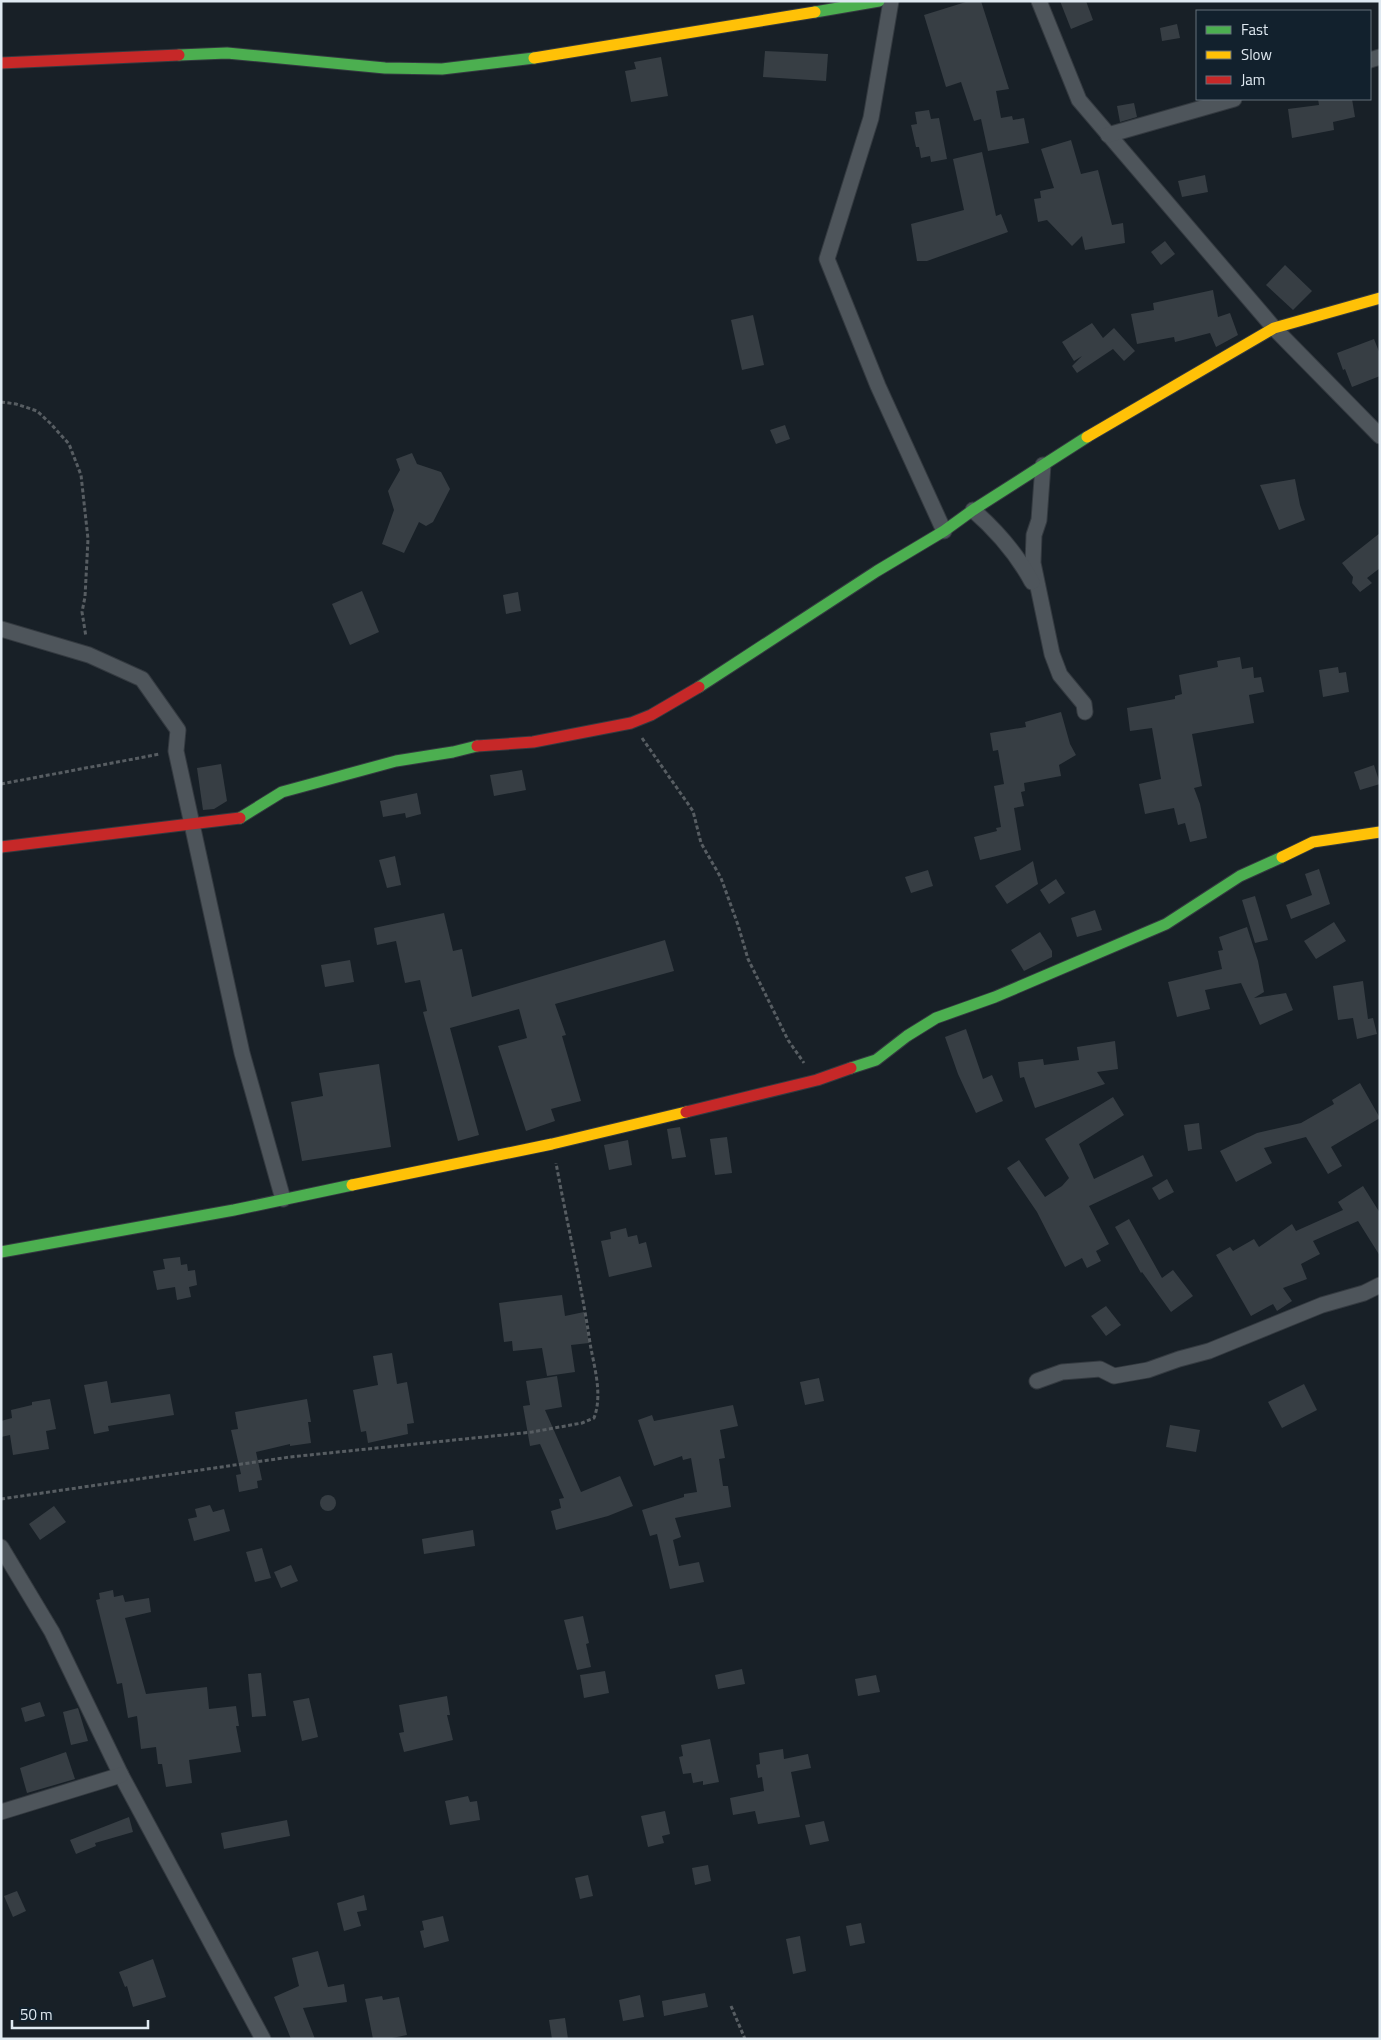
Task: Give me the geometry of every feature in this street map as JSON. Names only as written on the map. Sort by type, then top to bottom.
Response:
[{"type":"street","points":[[1,63],[227,53],[385,68],[442,69],[503,63],[879,1]]},
{"type":"street","points":[[891,1],[870,118],[827,259],[878,386],[944,531]]},
{"type":"street","points":[[1039,1],[1079,100],[1274,328],[1380,436]]},
{"type":"street","points":[[1108,135],[1230,100]]},
{"type":"street","points":[[1,847],[241,818],[282,792],[320,780],[396,761],[453,752],[485,744],[504,745],[533,742],[631,723],[651,716],[944,531],[973,510],[1094,432],[1274,328],[1380,298]]},
{"type":"street","points":[[1042,465],[1039,520],[1034,535],[1033,563],[1052,654],[1060,675],[1084,704],[1085,712]]},
{"type":"street","points":[[973,510],[994,529],[1023,566],[1042,603]]},
{"type":"street","points":[[1,628],[89,655],[142,679],[178,730],[176,751],[242,1053],[283,1199]]},
{"type":"street","points":[[1,1252],[283,1199],[552,1144],[816,1080],[876,1060],[907,1036],[936,1018],[995,997],[1166,924],[1240,876],[1313,842],[1380,832]]},
{"type":"street","points":[[1038,1381],[1062,1372],[1100,1369],[1114,1376],[1148,1370],[1209,1351],[1322,1305],[1364,1293],[1380,1285]]},
{"type":"street","points":[[1,1547],[52,1632],[121,1775],[262,2039]]},
{"type":"street","points":[[1,1812],[121,1775]]},
{"type":"path","points":[[1,402],[16,404],[37,411],[69,444],[81,475],[88,539],[85,598],[82,612],[89,655]]},
{"type":"path","points":[[631,723],[693,811],[701,843],[721,878],[748,959],[788,1040],[816,1080]]},
{"type":"path","points":[[1,784],[176,751]]},
{"type":"path","points":[[1,1499],[290,1457],[532,1432],[582,1424],[594,1418],[598,1407],[598,1392],[585,1308],[552,1144]]},
{"type":"path","points":[[731,2006],[744,2039]]},
{"type":"building","points":[[969,1],[981,1],[1009,89],[996,91],[1001,118],[1012,116],[1013,120],[1024,118],[1029,143],[988,151],[981,119],[974,121],[961,82],[946,87],[924,15]]},
{"type":"building","points":[[1060,1],[1086,1],[1093,20],[1071,29]]},
{"type":"building","points":[[1177,24],[1180,38],[1162,41],[1160,28]]},
{"type":"building","points":[[765,51],[828,54],[826,81],[763,77]]},
{"type":"building","points":[[661,57],[668,96],[631,102],[625,71],[636,69],[634,62]]},
{"type":"building","points":[[1318,100],[1352,100],[1355,117],[1333,122],[1334,130],[1292,138],[1288,109],[1319,105]]},
{"type":"building","points":[[1134,103],[1137,117],[1120,122],[1117,106]]},
{"type":"building","points":[[929,110],[931,119],[939,118],[947,159],[931,162],[930,156],[921,158],[919,147],[916,147],[911,125],[917,124],[915,112]]},
{"type":"building","points":[[1071,140],[1081,174],[1098,170],[1112,225],[1123,223],[1125,243],[1085,250],[1082,236],[1072,246],[1047,220],[1038,222],[1034,199],[1041,198],[1040,191],[1054,188],[1041,149]]},
{"type":"building","points":[[982,152],[996,216],[1001,214],[1008,232],[927,261],[917,261],[911,224],[964,210],[953,159]]},
{"type":"building","points":[[1205,175],[1208,192],[1182,197],[1178,181]]},
{"type":"building","points":[[1165,241],[1175,254],[1161,265],[1151,252]]},
{"type":"building","points":[[1285,265],[1312,291],[1293,310],[1266,285]]},
{"type":"building","points":[[1213,290],[1218,317],[1230,313],[1238,335],[1216,347],[1210,333],[1175,342],[1174,337],[1137,344],[1131,314],[1154,310],[1153,303]]},
{"type":"building","points":[[753,315],[764,365],[742,370],[731,320]]},
{"type":"building","points":[[1092,323],[1103,338],[1114,328],[1135,351],[1124,361],[1113,349],[1077,373],[1072,366],[1082,356],[1074,361],[1062,342]]},
{"type":"building","points":[[1374,339],[1380,354],[1380,376],[1352,387],[1337,353]]},
{"type":"building","points":[[785,425],[790,439],[776,444],[770,430]]},
{"type":"building","points":[[412,453],[417,464],[441,472],[450,489],[433,522],[426,526],[419,522],[404,553],[382,544],[394,510],[388,491],[400,470],[396,459]]},
{"type":"building","points":[[1295,479],[1305,520],[1279,530],[1260,485]]},
{"type":"building","points":[[1380,533],[1380,568],[1367,578],[1372,583],[1360,592],[1352,583],[1353,577],[1342,563]]},
{"type":"building","points":[[362,591],[379,632],[350,645],[332,604]]},
{"type":"building","points":[[518,592],[521,611],[506,614],[503,595]]},
{"type":"building","points":[[1240,657],[1242,669],[1253,667],[1254,678],[1261,677],[1264,692],[1249,695],[1254,723],[1192,734],[1202,786],[1194,788],[1200,804],[1207,838],[1190,842],[1185,823],[1178,825],[1174,808],[1145,814],[1139,784],[1161,779],[1152,728],[1130,731],[1127,708],[1175,699],[1175,696],[1182,694],[1179,675],[1218,667],[1217,661]]},
{"type":"building","points":[[1338,667],[1339,673],[1346,672],[1349,692],[1323,697],[1319,670]]},
{"type":"building","points":[[1061,712],[1070,744],[1076,755],[1059,765],[1061,776],[1024,783],[1025,791],[1021,792],[1024,806],[1014,808],[1021,850],[980,860],[974,837],[997,831],[996,828],[1001,827],[994,786],[1004,784],[998,750],[993,751],[990,733],[1026,727],[1025,722]]},
{"type":"building","points":[[221,764],[227,801],[214,809],[203,810],[197,768]]},
{"type":"building","points":[[1374,765],[1380,784],[1360,790],[1354,772]]},
{"type":"building","points":[[522,770],[526,790],[494,796],[490,775]]},
{"type":"building","points":[[417,793],[421,814],[406,818],[405,813],[383,817],[380,801]]},
{"type":"building","points":[[395,856],[401,885],[387,888],[379,860]]},
{"type":"building","points":[[1033,861],[1038,884],[1007,904],[995,886]]},
{"type":"building","points":[[1319,869],[1330,904],[1291,919],[1286,905],[1312,895],[1305,874]]},
{"type":"building","points":[[928,870],[933,886],[911,893],[905,877]]},
{"type":"building","points":[[1056,879],[1065,893],[1049,904],[1040,890]]},
{"type":"building","points":[[1255,896],[1268,940],[1255,943],[1242,900]]},
{"type":"building","points":[[1095,910],[1102,930],[1077,937],[1071,918]]},
{"type":"building","points":[[444,913],[453,951],[462,949],[472,997],[665,940],[674,971],[555,1004],[566,1035],[562,1036],[581,1101],[551,1109],[555,1121],[526,1131],[498,1046],[527,1038],[519,1009],[450,1028],[479,1135],[458,1141],[423,1012],[427,1011],[420,980],[405,983],[396,941],[377,945],[374,928]]},
{"type":"building","points":[[1334,922],[1346,941],[1316,959],[1304,941]]},
{"type":"building","points":[[1247,927],[1258,961],[1264,992],[1254,998],[1286,993],[1293,1010],[1260,1025],[1241,983],[1205,990],[1210,1009],[1177,1017],[1168,982],[1222,969],[1218,951],[1223,950],[1219,937]]},
{"type":"building","points":[[1040,932],[1052,951],[1052,957],[1024,971],[1011,950]]},
{"type":"building","points":[[350,960],[354,982],[325,987],[321,965]]},
{"type":"building","points":[[1363,981],[1368,1019],[1373,1018],[1377,1034],[1357,1039],[1353,1018],[1338,1020],[1333,986]]},
{"type":"building","points":[[966,1029],[983,1079],[992,1075],[1003,1101],[976,1113],[958,1074],[945,1037]]},
{"type":"building","points":[[1115,1041],[1118,1069],[1097,1072],[1105,1084],[1035,1108],[1024,1077],[1020,1078],[1018,1062],[1043,1059],[1044,1065],[1079,1060],[1077,1047]]},
{"type":"building","points":[[379,1064],[391,1147],[302,1161],[291,1102],[323,1096],[319,1073]]},
{"type":"building","points":[[1360,1083],[1380,1118],[1331,1147],[1342,1166],[1328,1174],[1306,1137],[1264,1148],[1272,1163],[1236,1182],[1220,1151],[1257,1133],[1301,1123],[1334,1104],[1332,1100]]},
{"type":"building","points":[[1113,1097],[1124,1115],[1079,1144],[1094,1179],[1143,1155],[1153,1176],[1089,1206],[1109,1244],[1096,1251],[1101,1261],[1087,1268],[1082,1258],[1065,1267],[1037,1212],[1007,1168],[1019,1160],[1045,1197],[1062,1186],[1069,1178],[1045,1139]]},
{"type":"building","points":[[1199,1123],[1202,1149],[1188,1151],[1184,1125]]},
{"type":"building","points":[[680,1127],[686,1157],[672,1159],[667,1129]]},
{"type":"building","points":[[727,1137],[732,1173],[715,1175],[710,1139]]},
{"type":"building","points":[[628,1140],[632,1165],[609,1170],[604,1145]]},
{"type":"building","points":[[1167,1179],[1174,1192],[1159,1200],[1152,1188]]},
{"type":"building","points":[[1363,1186],[1380,1213],[1380,1256],[1358,1221],[1313,1241],[1320,1254],[1301,1264],[1307,1279],[1283,1288],[1292,1301],[1277,1311],[1273,1304],[1251,1316],[1216,1255],[1230,1247],[1233,1251],[1254,1239],[1259,1247],[1292,1224],[1296,1231],[1343,1210],[1338,1202]]},
{"type":"building","points":[[1129,1219],[1162,1278],[1173,1270],[1193,1296],[1171,1312],[1141,1273],[1115,1227]]},
{"type":"building","points":[[626,1228],[628,1237],[637,1235],[639,1244],[646,1242],[652,1267],[609,1277],[601,1241],[611,1239],[610,1232]]},
{"type":"building","points":[[180,1257],[181,1265],[187,1264],[188,1271],[195,1270],[197,1285],[189,1287],[191,1297],[177,1300],[175,1287],[157,1290],[153,1271],[165,1269],[163,1259]]},
{"type":"building","points":[[562,1295],[565,1316],[584,1312],[589,1343],[571,1345],[575,1372],[547,1376],[542,1348],[513,1351],[512,1341],[504,1342],[499,1303]]},
{"type":"building","points":[[1106,1306],[1121,1325],[1106,1336],[1091,1316]]},
{"type":"building","points":[[392,1353],[397,1384],[407,1382],[414,1423],[407,1424],[408,1434],[368,1443],[366,1431],[361,1432],[353,1390],[378,1385],[373,1356]]},
{"type":"building","points":[[557,1376],[562,1407],[545,1410],[581,1492],[620,1476],[633,1506],[608,1516],[556,1530],[551,1511],[561,1508],[559,1499],[564,1498],[540,1444],[530,1446],[523,1406],[530,1405],[526,1381]]},
{"type":"building","points":[[819,1378],[824,1401],[805,1405],[800,1382]]},
{"type":"building","points":[[107,1381],[111,1403],[170,1394],[174,1415],[108,1426],[109,1431],[94,1434],[84,1385]]},
{"type":"building","points":[[1304,1384],[1317,1410],[1282,1428],[1268,1402]]},
{"type":"building","points":[[50,1399],[56,1429],[46,1431],[49,1449],[13,1455],[10,1435],[1,1437],[1,1421],[12,1418],[11,1410],[32,1405],[32,1402]]},
{"type":"building","points":[[307,1399],[311,1422],[308,1422],[311,1443],[290,1446],[290,1444],[256,1452],[262,1480],[257,1481],[258,1488],[239,1492],[236,1475],[241,1474],[231,1430],[238,1429],[235,1412]]},
{"type":"building","points":[[733,1405],[738,1426],[720,1430],[725,1458],[719,1459],[723,1486],[728,1486],[731,1507],[675,1518],[681,1537],[673,1540],[679,1566],[699,1562],[704,1582],[670,1589],[657,1534],[650,1536],[642,1510],[684,1497],[684,1494],[697,1492],[691,1458],[683,1460],[682,1456],[654,1466],[638,1420],[652,1415],[654,1421]]},
{"type":"building","points":[[1170,1425],[1200,1430],[1196,1452],[1166,1447]]},
{"type":"building","points":[[328,1495],[334,1497],[336,1503],[334,1509],[328,1511],[322,1509],[320,1503],[322,1497]]},
{"type":"building","points":[[210,1505],[213,1512],[224,1509],[230,1531],[194,1541],[188,1519],[197,1517],[195,1509]]},
{"type":"building","points":[[54,1506],[66,1522],[40,1540],[29,1524]]},
{"type":"building","points":[[473,1530],[475,1546],[424,1554],[422,1539]]},
{"type":"building","points":[[262,1548],[271,1578],[255,1582],[246,1552]]},
{"type":"building","points":[[291,1565],[298,1581],[281,1588],[274,1572]]},
{"type":"building","points":[[113,1590],[114,1597],[123,1595],[125,1602],[149,1598],[151,1612],[125,1618],[146,1694],[207,1687],[209,1709],[236,1706],[239,1726],[236,1726],[241,1752],[189,1760],[192,1783],[166,1787],[162,1764],[158,1764],[156,1747],[141,1749],[137,1716],[128,1718],[122,1683],[117,1684],[96,1600],[100,1599],[99,1593]]},
{"type":"building","points":[[583,1616],[589,1643],[586,1644],[591,1667],[577,1670],[564,1620]]},
{"type":"building","points":[[742,1669],[745,1684],[718,1689],[715,1675]]},
{"type":"building","points":[[605,1671],[609,1693],[584,1698],[580,1675]]},
{"type":"building","points":[[261,1673],[266,1716],[252,1717],[248,1674]]},
{"type":"building","points":[[876,1675],[880,1692],[858,1696],[855,1679]]},
{"type":"building","points":[[447,1696],[450,1715],[447,1715],[453,1740],[404,1752],[399,1733],[404,1732],[399,1705]]},
{"type":"building","points":[[309,1698],[318,1737],[302,1741],[293,1701]]},
{"type":"building","points":[[40,1702],[45,1716],[25,1722],[21,1708]]},
{"type":"building","points":[[78,1708],[88,1741],[71,1745],[63,1712]]},
{"type":"building","points":[[710,1739],[719,1782],[703,1785],[703,1781],[693,1783],[691,1773],[683,1774],[679,1757],[683,1756],[681,1745]]},
{"type":"building","points":[[783,1749],[784,1759],[808,1754],[811,1768],[791,1772],[800,1817],[758,1824],[755,1811],[733,1815],[730,1798],[764,1791],[762,1777],[758,1778],[756,1765],[760,1764],[759,1753]]},
{"type":"building","points":[[66,1752],[75,1779],[27,1793],[20,1768]]},
{"type":"building","points":[[468,1796],[470,1802],[477,1801],[480,1820],[450,1825],[445,1801]]},
{"type":"building","points":[[665,1811],[670,1834],[662,1836],[664,1843],[648,1847],[641,1816]]},
{"type":"building","points":[[129,1817],[133,1832],[95,1843],[96,1846],[76,1854],[70,1840]]},
{"type":"building","points":[[287,1820],[290,1836],[224,1849],[221,1833]]},
{"type":"building","points":[[824,1821],[829,1841],[810,1845],[805,1825]]},
{"type":"building","points":[[708,1865],[711,1881],[695,1885],[692,1868]]},
{"type":"building","points":[[588,1875],[593,1896],[580,1899],[575,1878]]},
{"type":"building","points":[[17,1891],[26,1911],[13,1917],[4,1896]]},
{"type":"building","points":[[364,1895],[367,1910],[357,1912],[361,1926],[344,1931],[337,1903]]},
{"type":"building","points":[[443,1916],[449,1941],[424,1948],[420,1931],[424,1930],[422,1921]]},
{"type":"building","points":[[861,1923],[865,1943],[850,1946],[846,1926]]},
{"type":"building","points":[[800,1936],[806,1971],[793,1974],[786,1939]]},
{"type":"building","points":[[318,1951],[328,1987],[344,1984],[347,2002],[303,2008],[315,2039],[291,2039],[274,1997],[299,1986],[292,1958]]},
{"type":"building","points":[[153,1959],[166,1997],[133,2007],[127,1986],[125,1987],[119,1972]]},
{"type":"building","points":[[705,1993],[708,2007],[664,2016],[662,2001]]},
{"type":"building","points":[[640,1995],[644,2017],[623,2021],[619,2000]]},
{"type":"building","points":[[382,1996],[383,2000],[399,1997],[407,2035],[387,2039],[373,2039],[365,1999]]},
{"type":"building","points":[[565,2018],[568,2039],[552,2039],[549,2020]]},
{"type":"traffic: fast","points":[[815,12],[879,1]]},
{"type":"traffic: fast","points":[[179,55],[227,53],[385,68],[442,69],[534,58]]},
{"type":"traffic: fast","points":[[699,687],[877,571],[944,531],[973,510],[1087,437]]},
{"type":"traffic: fast","points":[[240,818],[282,792],[396,761],[453,752],[477,746]]},
{"type":"traffic: fast","points":[[851,1068],[876,1060],[907,1036],[936,1018],[995,997],[1166,924],[1240,876],[1282,857]]},
{"type":"traffic: fast","points":[[1,1252],[234,1210],[352,1185]]},
{"type":"traffic: slow","points":[[534,58],[815,12]]},
{"type":"traffic: slow","points":[[1087,437],[1274,328],[1380,298]]},
{"type":"traffic: slow","points":[[1282,857],[1313,842],[1380,832]]},
{"type":"traffic: slow","points":[[352,1185],[552,1144],[686,1112]]},
{"type":"traffic: jam","points":[[1,63],[179,55]]},
{"type":"traffic: jam","points":[[477,746],[533,742],[631,723],[651,715],[699,687]]},
{"type":"traffic: jam","points":[[1,847],[240,818]]},
{"type":"traffic: jam","points":[[686,1112],[817,1080],[851,1068]]}]
